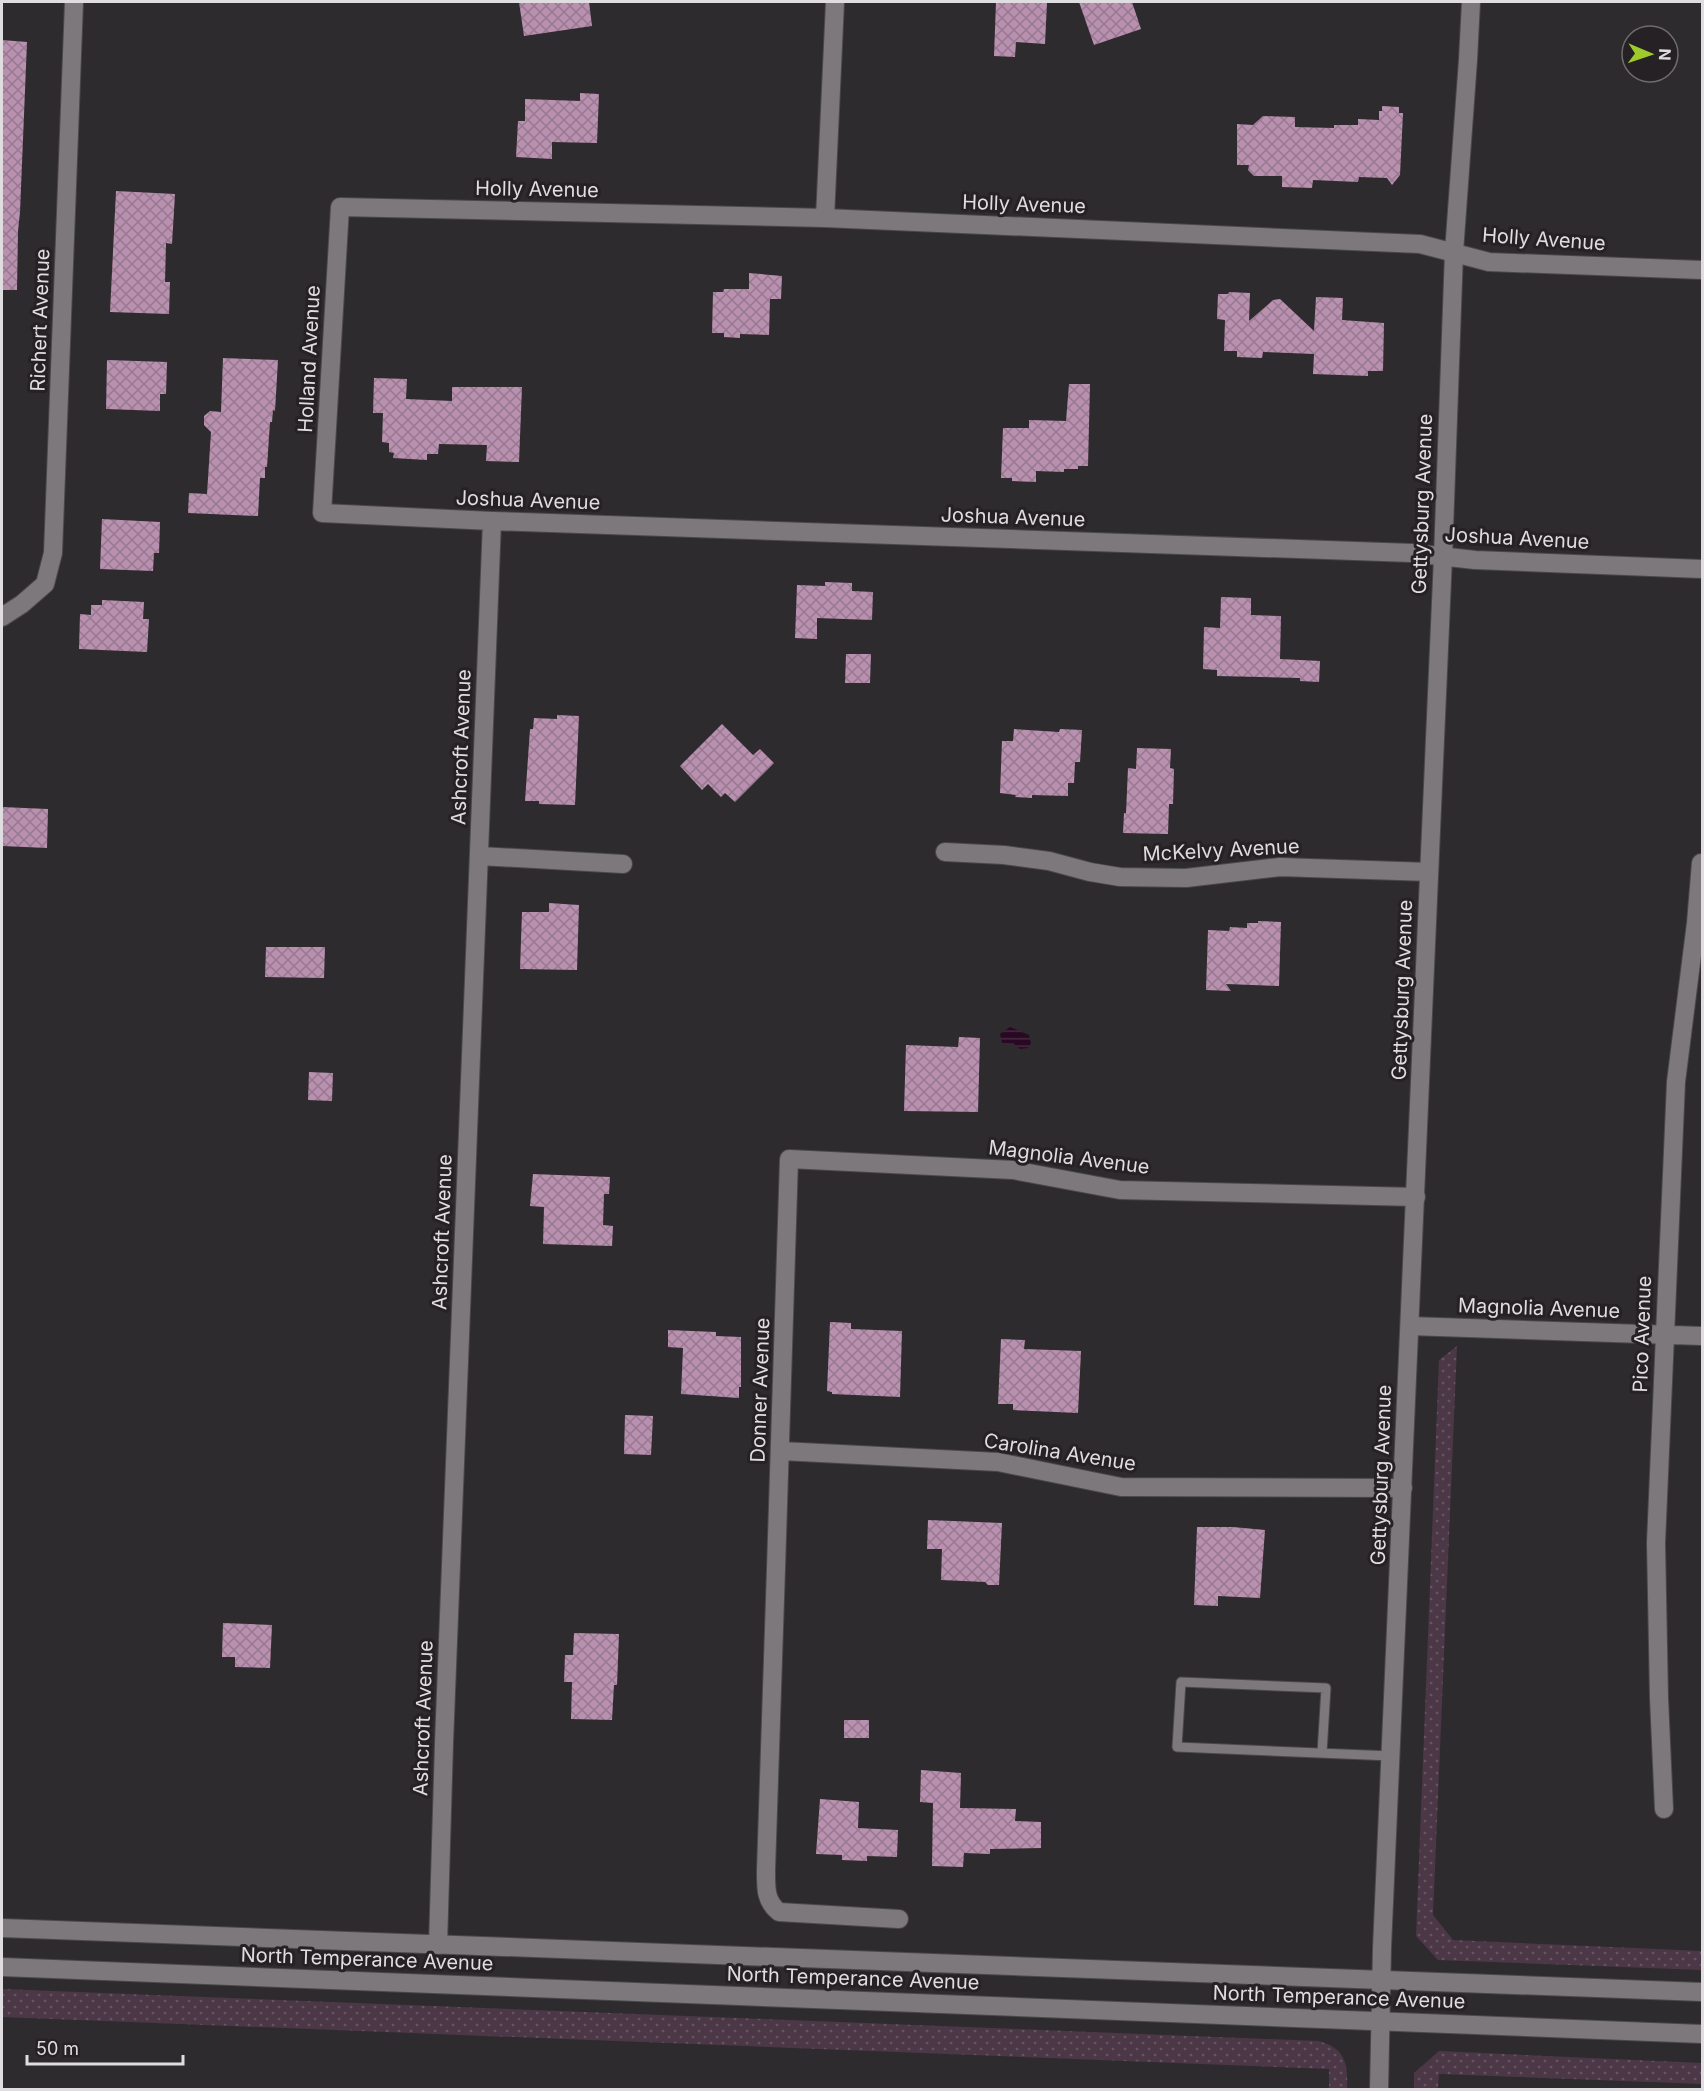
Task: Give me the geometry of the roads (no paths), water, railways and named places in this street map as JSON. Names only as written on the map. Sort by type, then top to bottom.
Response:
[{"type":"street","name":"Richert Avenue","points":[[2,617],[22,604],[45,584],[53,553],[74,2]]},
{"type":"street","points":[[825,218],[834,2]]},
{"type":"street","name":"Gettysburg Avenue","points":[[1379,2090],[1454,252],[1471,2]]},
{"type":"street","name":"Holly Avenue","points":[[340,207],[825,218],[1420,244],[1489,262],[1702,270]]},
{"type":"street","name":"Holland Avenue","points":[[322,513],[340,207]]},
{"type":"street","name":"Joshua Avenue","points":[[322,513],[1412,553],[1487,561],[1702,570]]},
{"type":"street","name":"Ashcroft Avenue","points":[[438,1945],[492,521]]},
{"type":"street","name":"McKelvy Avenue","points":[[945,852],[1004,855],[1049,861],[1120,877],[1186,878],[1280,867],[1429,872]]},
{"type":"street","points":[[480,856],[623,864]]},
{"type":"street","name":"Pico Avenue","points":[[1664,1809],[1656,1543],[1676,1082],[1696,923],[1701,863]]},
{"type":"street","name":"Magnolia Avenue","points":[[789,1159],[1013,1170],[1120,1190],[1416,1197]]},
{"type":"street","name":"Donner Avenue","points":[[789,1159],[766,1895],[771,1906],[779,1912],[899,1919]]},
{"type":"street","name":"Magnolia Avenue","points":[[1410,1326],[1702,1336]]},
{"type":"street","name":"Carolina Avenue","points":[[781,1451],[998,1462],[1121,1487],[1403,1488]]},
{"type":"street","name":"North Temperance Avenue","points":[[2,1928],[1702,1992]]},
{"type":"street","name":"North Temperance Avenue","points":[[2,1967],[1702,2034]]},
{"type":"lane","points":[[1322,1753],[1326,1688],[1181,1682],[1177,1747],[1392,1756]]}]
